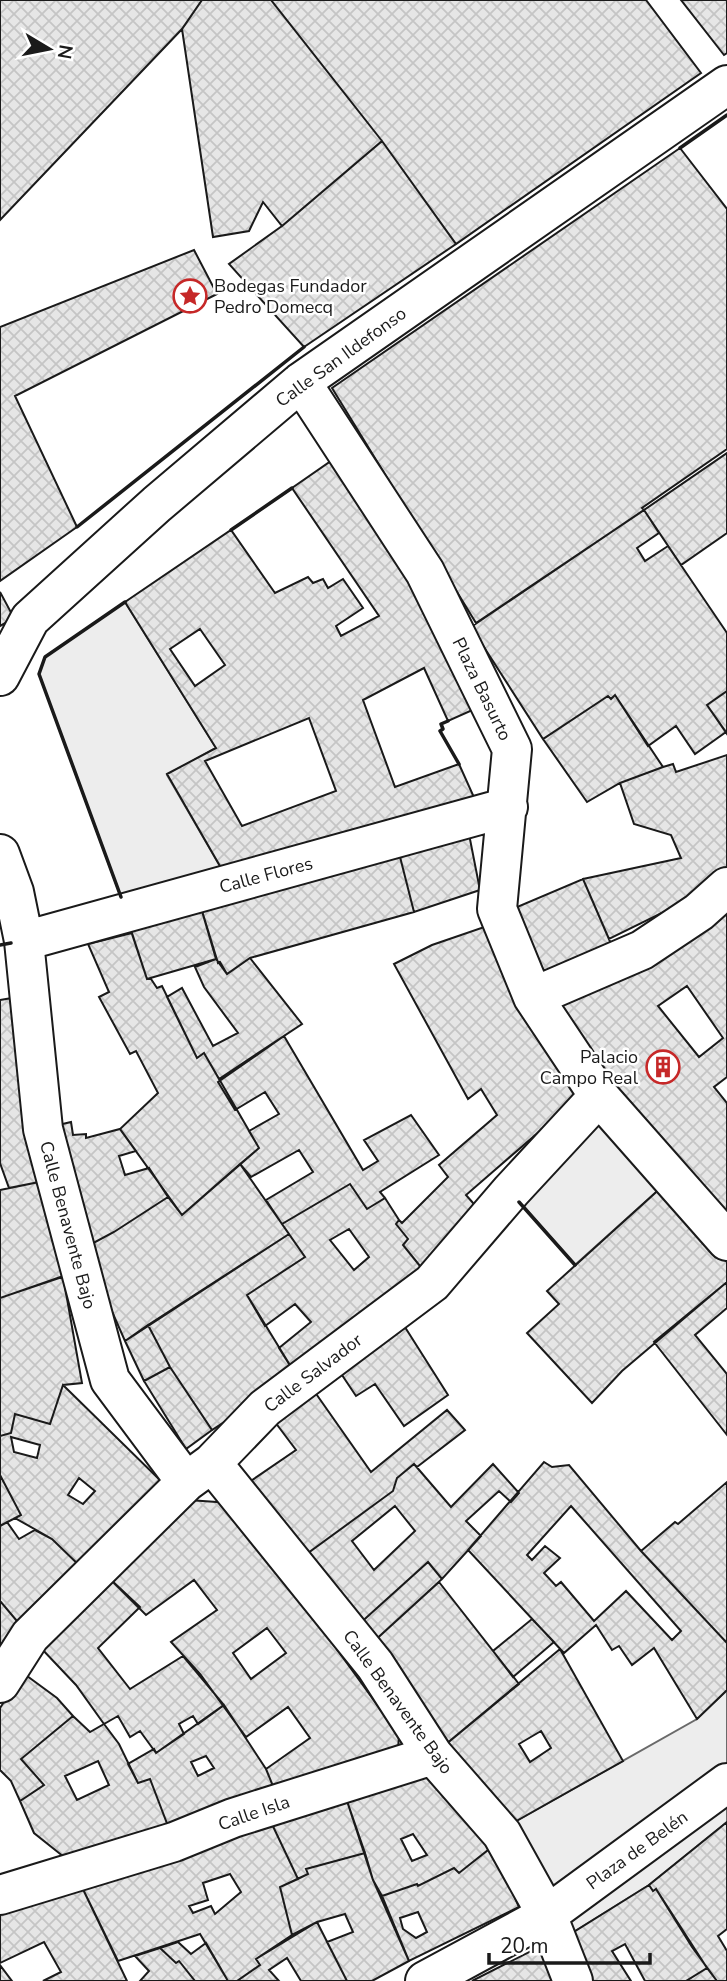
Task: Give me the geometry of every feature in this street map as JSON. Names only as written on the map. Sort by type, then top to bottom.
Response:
[{"type":"street","name":"Calle San Ildefonso","points":[[0,676],[30,619],[157,504],[301,382],[727,85]]},
{"type":"street","name":"Plaza Basurto","points":[[301,382],[425,572],[512,749],[497,909],[533,997],[599,1096],[727,1241]]},
{"type":"street","name":"Calle Flores","points":[[24,941],[508,807]]},
{"type":"street","name":"Calle Benavente Bajo","points":[[0,854],[14,891],[24,941],[43,1129],[110,1380],[199,1472],[375,1665],[433,1755],[502,1834],[547,1915],[573,1981]]},
{"type":"street","points":[[533,997],[642,950],[699,912],[727,887]]},
{"type":"street","name":"Calle Salvador","points":[[0,1683],[30,1636],[265,1408],[432,1283],[511,1191],[599,1096]]},
{"type":"street","name":"Calle Isla","points":[[0,1895],[174,1842],[233,1818],[433,1755]]},
{"type":"street","name":"Plaza de Belén","points":[[425,1981],[547,1915],[727,1783]]},
{"type":"shaded area","points":[[125,602],[216,748],[167,775],[224,873],[123,903],[39,674],[45,657]]},
{"type":"shaded area","points":[[588,1108],[664,1185],[575,1265],[519,1201]]},
{"type":"shaded area","points":[[727,1690],[727,1822],[649,1885],[569,1935],[511,1824],[697,1719]]},
{"type":"building","points":[[0,0],[202,0],[182,29],[0,220]]},
{"type":"building","points":[[202,0],[271,0],[382,141],[282,226],[263,202],[249,231],[213,237],[182,29]]},
{"type":"building","points":[[271,0],[646,0],[701,73],[456,244],[382,141]]},
{"type":"building","points":[[681,0],[727,0],[727,53],[724,55]]},
{"type":"building","points":[[382,141],[456,244],[304,347],[229,264],[282,226]]},
{"type":"building","points":[[680,148],[727,209],[727,449],[642,508],[644,510],[476,623],[332,388]]},
{"type":"building","points":[[194,250],[217,294],[15,396],[77,527],[0,581],[0,327]]},
{"type":"building","points":[[727,453],[727,533],[681,565],[644,510]]},
{"type":"building","points":[[331,461],[413,578],[477,708],[448,721],[424,668],[363,700],[395,787],[459,764],[477,804],[224,873],[167,774],[216,748],[125,602],[231,530],[275,593],[308,577],[313,583],[323,579],[328,588],[343,579],[363,608],[336,626],[341,636],[379,616],[292,488]],"holes":[[[200,629],[225,665],[195,686],[170,649]],[[309,718],[336,791],[242,826],[205,761]]]},
{"type":"building","points":[[644,510],[659,533],[637,548],[645,561],[668,546],[727,633],[727,691],[707,705],[726,732],[695,754],[676,726],[648,746],[615,695],[611,699],[608,696],[543,739],[471,627]]},
{"type":"building","points":[[0,592],[14,618],[0,626]]},
{"type":"building","points":[[727,691],[727,734],[707,705]]},
{"type":"building","points":[[615,695],[663,767],[620,783],[587,802],[543,739],[608,696],[611,699]]},
{"type":"building","points":[[727,755],[727,881],[609,939],[583,879],[681,858],[671,835],[634,824],[620,783],[673,764],[676,772]]},
{"type":"building","points":[[468,829],[480,890],[414,912],[398,849]]},
{"type":"building","points":[[398,849],[414,912],[250,958],[227,974],[220,962],[218,963],[199,901]]},
{"type":"building","points":[[583,879],[615,953],[538,981],[510,910]]},
{"type":"building","points":[[199,901],[216,959],[147,979],[127,919]]},
{"type":"building","name":"Palacio Campo Real","points":[[727,902],[727,1077],[714,1087],[727,1103],[727,1222],[548,1007]],"holes":[[[687,986],[723,1038],[699,1057],[658,1006]]]},
{"type":"building","points":[[490,925],[498,963],[524,1000],[577,1099],[466,1195],[481,1212],[424,1271],[403,1245],[408,1239],[396,1224],[399,1220],[402,1223],[448,1177],[439,1165],[497,1115],[481,1089],[468,1099],[394,964],[432,945]]},
{"type":"building","points":[[132,933],[147,979],[151,979],[157,988],[162,986],[197,1058],[204,1053],[259,1148],[182,1215],[120,1129],[158,1093],[136,1051],[130,1054],[99,997],[109,992],[88,944]]},
{"type":"building","points":[[250,958],[302,1024],[219,1079],[204,1053],[197,1058],[167,997],[182,988],[213,1046],[238,1033],[204,987],[195,967],[216,959],[227,974]]},
{"type":"building","points":[[18,997],[49,1180],[9,1188],[0,1163],[0,1000]]},
{"type":"building","points":[[284,1036],[363,1170],[378,1161],[364,1140],[411,1115],[439,1155],[380,1192],[385,1198],[367,1209],[350,1184],[282,1224],[266,1200],[313,1172],[299,1150],[251,1177],[240,1164],[259,1148],[249,1131],[279,1114],[265,1092],[235,1110],[218,1082]]},
{"type":"building","points":[[71,1122],[73,1135],[86,1134],[86,1138],[120,1129],[136,1151],[119,1156],[125,1175],[149,1168],[168,1197],[84,1248],[54,1126]]},
{"type":"building","points":[[240,1164],[289,1234],[125,1341],[84,1248],[168,1197],[182,1215]]},
{"type":"building","points":[[49,1180],[68,1275],[0,1298],[0,1190]]},
{"type":"building","points":[[350,1184],[367,1209],[385,1198],[399,1220],[396,1224],[408,1239],[403,1245],[424,1271],[296,1375],[279,1348],[311,1322],[295,1304],[265,1326],[247,1295],[305,1257],[282,1224]],"holes":[[[349,1229],[369,1257],[354,1270],[330,1240]]]},
{"type":"building","points":[[664,1185],[727,1262],[727,1282],[622,1371],[592,1403],[527,1333],[559,1304],[547,1291]]},
{"type":"building","points":[[289,1234],[305,1257],[247,1295],[296,1375],[212,1430],[170,1367],[148,1325]]},
{"type":"building","points":[[63,1276],[82,1383],[63,1385],[50,1424],[15,1414],[11,1433],[0,1436],[0,1298]]},
{"type":"building","points":[[727,1282],[727,1308],[695,1335],[727,1374],[727,1435],[654,1342]]},
{"type":"building","points":[[403,1324],[448,1395],[404,1426],[375,1384],[356,1396],[338,1369]]},
{"type":"building","points":[[148,1325],[170,1367],[144,1381],[125,1341]]},
{"type":"building","points":[[170,1367],[212,1430],[186,1449],[144,1381]]},
{"type":"building","points":[[63,1385],[165,1485],[83,1569],[52,1539],[15,1518],[21,1515],[0,1475],[0,1436],[11,1433],[15,1414],[50,1424]],"holes":[[[11,1437],[40,1445],[37,1458],[14,1452]],[[79,1478],[95,1491],[83,1504],[68,1495]]]},
{"type":"building","points":[[312,1388],[371,1472],[447,1410],[465,1430],[417,1467],[414,1464],[397,1478],[393,1491],[304,1556],[245,1485],[296,1450],[272,1418]]},
{"type":"building","points":[[544,1462],[552,1467],[569,1465],[641,1551],[727,1643],[727,1690],[697,1719],[654,1648],[632,1665],[619,1646],[612,1650],[596,1625],[564,1653],[468,1550]],"holes":[[[571,1506],[681,1631],[672,1640],[626,1591],[594,1621],[561,1582],[556,1586],[544,1573],[560,1558],[545,1546],[532,1560],[527,1555]]]},
{"type":"building","points":[[414,1464],[451,1507],[493,1464],[519,1493],[511,1502],[499,1491],[466,1521],[481,1536],[442,1579],[428,1562],[357,1626],[304,1556],[393,1491],[397,1478]],"holes":[[[395,1506],[415,1531],[374,1570],[352,1541]]]},
{"type":"building","points":[[0,1475],[21,1515],[0,1526]]},
{"type":"building","points":[[727,1482],[727,1643],[641,1551]]},
{"type":"building","points":[[188,1500],[231,1503],[399,1735],[398,1751],[275,1791],[266,1769],[310,1738],[288,1707],[246,1737],[200,1674],[171,1642],[217,1610],[194,1580],[146,1615],[109,1578]],"holes":[[[267,1628],[286,1653],[251,1679],[233,1653]]]},
{"type":"building","points":[[7,1522],[19,1539],[35,1530],[52,1539],[83,1569],[22,1627],[0,1601],[0,1526]]},
{"type":"building","points":[[428,1562],[442,1579],[371,1644],[357,1626]]},
{"type":"building","points":[[109,1578],[140,1607],[98,1648],[130,1689],[183,1656],[224,1705],[198,1724],[193,1716],[179,1724],[184,1734],[156,1753],[140,1731],[130,1737],[118,1716],[104,1724],[76,1685],[40,1647]]},
{"type":"building","points":[[439,1582],[519,1684],[445,1745],[371,1644]]},
{"type":"building","points":[[0,1601],[22,1627],[0,1648]]},
{"type":"building","points":[[532,1619],[554,1642],[513,1677],[493,1651]]},
{"type":"building","points":[[560,1649],[623,1761],[511,1824],[445,1745]],"holes":[[[541,1731],[551,1748],[530,1762],[519,1744]]]},
{"type":"building","points":[[23,1673],[57,1698],[73,1716],[21,1759],[44,1785],[20,1801],[11,1781],[0,1770],[0,1708]]},
{"type":"building","points":[[224,1705],[266,1769],[275,1791],[168,1826],[150,1779],[138,1783],[128,1764],[154,1749],[156,1753]],"holes":[[[206,1756],[214,1768],[198,1776],[191,1762]]]},
{"type":"building","points":[[73,1716],[90,1732],[104,1724],[119,1744],[138,1783],[150,1779],[171,1834],[74,1865],[34,1833],[20,1801],[44,1785],[21,1759]],"holes":[[[98,1761],[109,1785],[77,1800],[65,1776]]]},
{"type":"building","points":[[429,1772],[493,1846],[459,1873],[454,1868],[418,1886],[417,1884],[382,1896],[373,1880],[346,1798]],"holes":[[[413,1834],[427,1855],[412,1861],[401,1839]]]},
{"type":"building","points":[[346,1798],[365,1853],[306,1869],[308,1874],[298,1879],[270,1820]]},
{"type":"building","points":[[270,1820],[298,1879],[280,1887],[292,1935],[256,1959],[260,1965],[237,1981],[228,1981],[200,1934],[118,1961],[79,1881]],"holes":[[[230,1874],[241,1892],[215,1914],[211,1906],[193,1913],[189,1906],[208,1900],[203,1883]]]},
{"type":"building","points":[[727,1822],[727,1929],[718,1936],[727,1951],[727,1981],[717,1981],[656,1889],[653,1891],[649,1885]]},
{"type":"building","points":[[493,1846],[519,1907],[409,1961],[382,1896],[417,1884],[418,1886],[454,1868],[459,1873]],"holes":[[[418,1912],[427,1932],[416,1938],[403,1929],[400,1918]]]},
{"type":"building","points":[[365,1853],[373,1880],[409,1961],[372,1981],[347,1981],[327,1942],[353,1932],[345,1914],[317,1922],[292,1935],[280,1887],[308,1874],[306,1869]]},
{"type":"building","points":[[79,1881],[127,1981],[43,1981],[61,1972],[44,1942],[0,1963],[0,1907]]},
{"type":"building","points":[[649,1885],[653,1891],[656,1889],[707,1968],[686,1981],[645,1981],[625,1944],[612,1951],[631,1981],[589,1981],[569,1935]]},
{"type":"building","points":[[317,1922],[347,1981],[301,1981],[287,1958],[269,1970],[279,1981],[237,1981],[260,1965],[256,1959]]},
{"type":"building","points":[[178,1942],[191,1954],[206,1943],[228,1981],[195,1981],[179,1961],[176,1963],[160,1948]]},
{"type":"building","points":[[543,1945],[559,1981],[472,1981]]},
{"type":"building","points":[[160,1948],[176,1963],[179,1961],[195,1981],[140,1981],[149,1971],[135,1956]]},
{"type":"building","points":[[0,1965],[12,1981],[0,1981]]},
{"type":"building","points":[[707,1968],[717,1981],[686,1981]]},
{"type":"wall","points":[[680,148],[727,115]]},
{"type":"wall","points":[[77,527],[304,347]]},
{"type":"wall","points":[[231,530],[292,488]]},
{"type":"wall","points":[[121,897],[39,674],[45,657],[125,602]]},
{"type":"wall","points":[[448,721],[441,724],[443,729],[440,731],[459,764]]},
{"type":"wall","points":[[0,945],[11,943]]},
{"type":"wall","points":[[519,1202],[575,1265]]},
{"type":"place","name":"Bodegas Fundador Pedro Domecq","points":[[190,296]]},
{"type":"place","name":"Palacio Campo Real","points":[[663,1067]]}]
